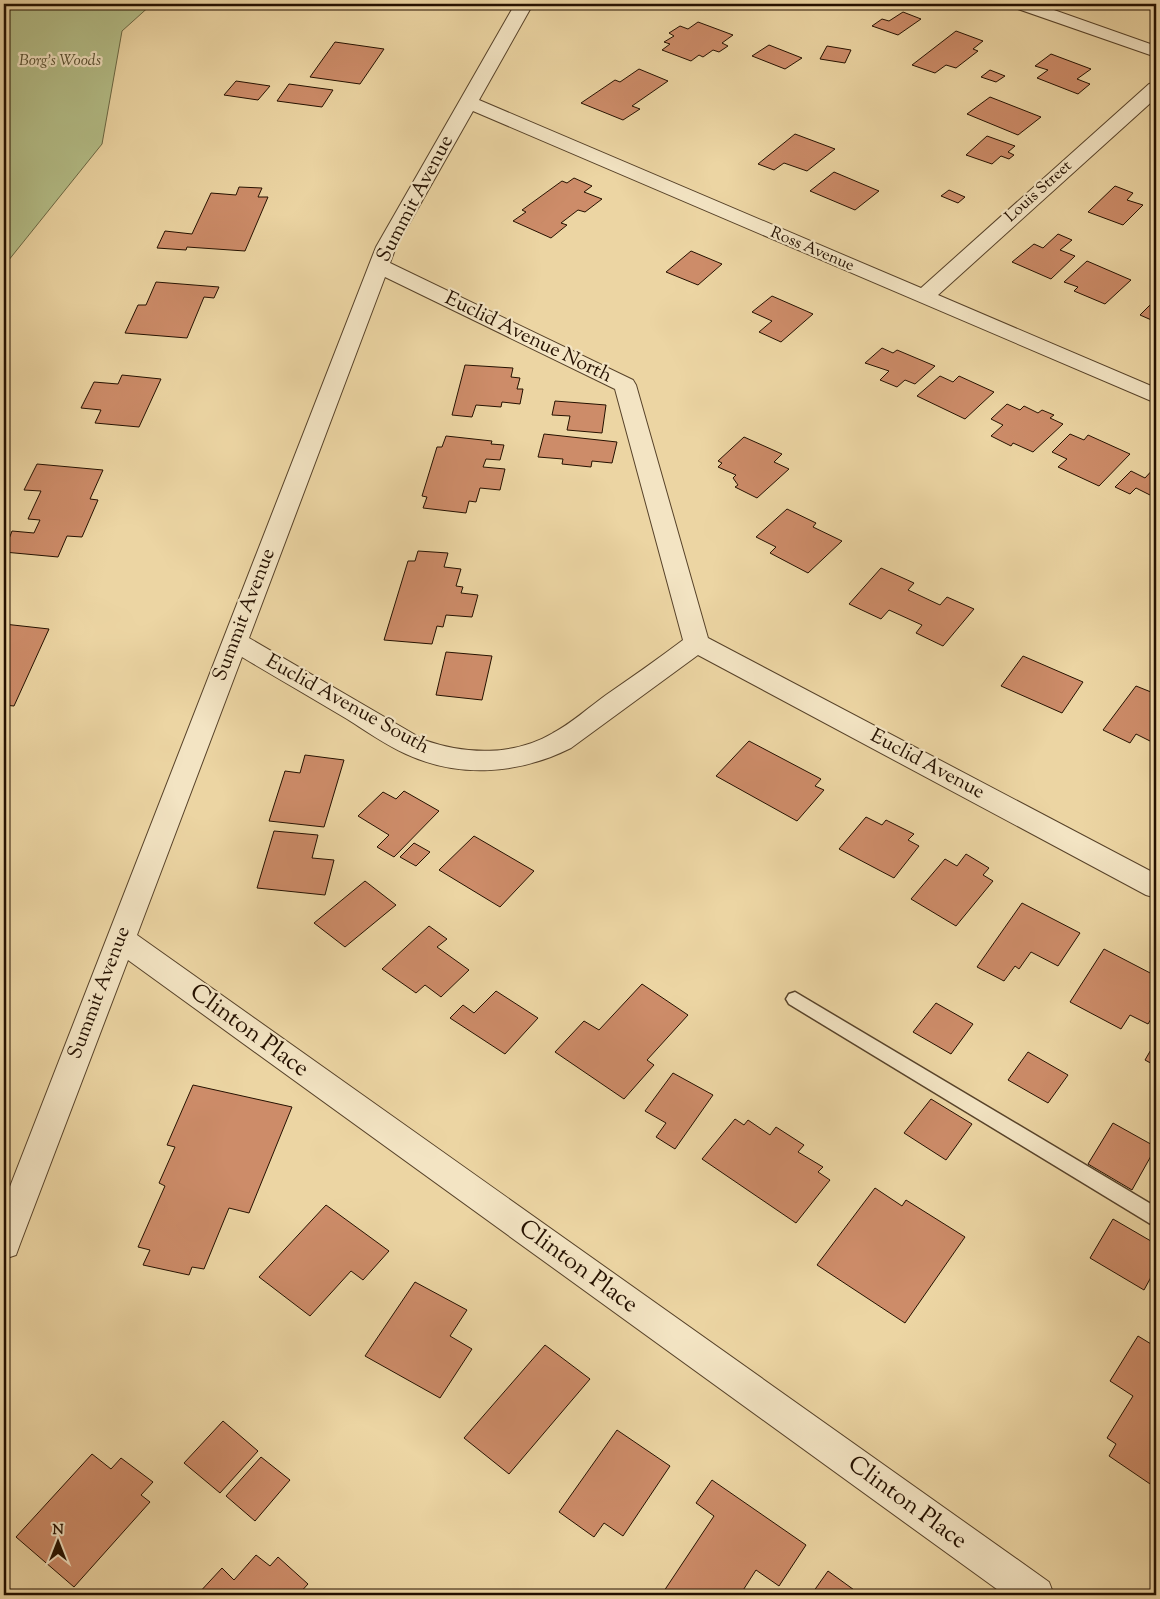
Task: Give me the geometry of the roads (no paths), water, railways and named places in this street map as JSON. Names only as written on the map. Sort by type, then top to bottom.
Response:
[{"type":"street","name":"Summit Avenue","points":[[4,1244],[386,247],[524,4]]},
{"type":"street","points":[[1021,4],[1156,52]]},
{"type":"street","name":"Louis Street","points":[[923,297],[1156,88]]},
{"type":"street","name":"Ross Avenue","points":[[469,103],[1156,396]]},
{"type":"street","name":"Euclid Avenue North","points":[[379,266],[626,385],[697,643]]},
{"type":"street","name":"Euclid Avenue South","points":[[235,641],[428,753],[459,760],[495,761],[530,755],[562,742],[697,643]]},
{"type":"street","name":"Euclid Avenue","points":[[697,643],[1156,887]]},
{"type":"street","name":"Clinton Place","points":[[121,939],[1036,1595]]},
{"type":"lane","points":[[794,999],[1156,1217]]},
{"type":"park label","name":"Borg's Woods","points":[[60,61]]}]
